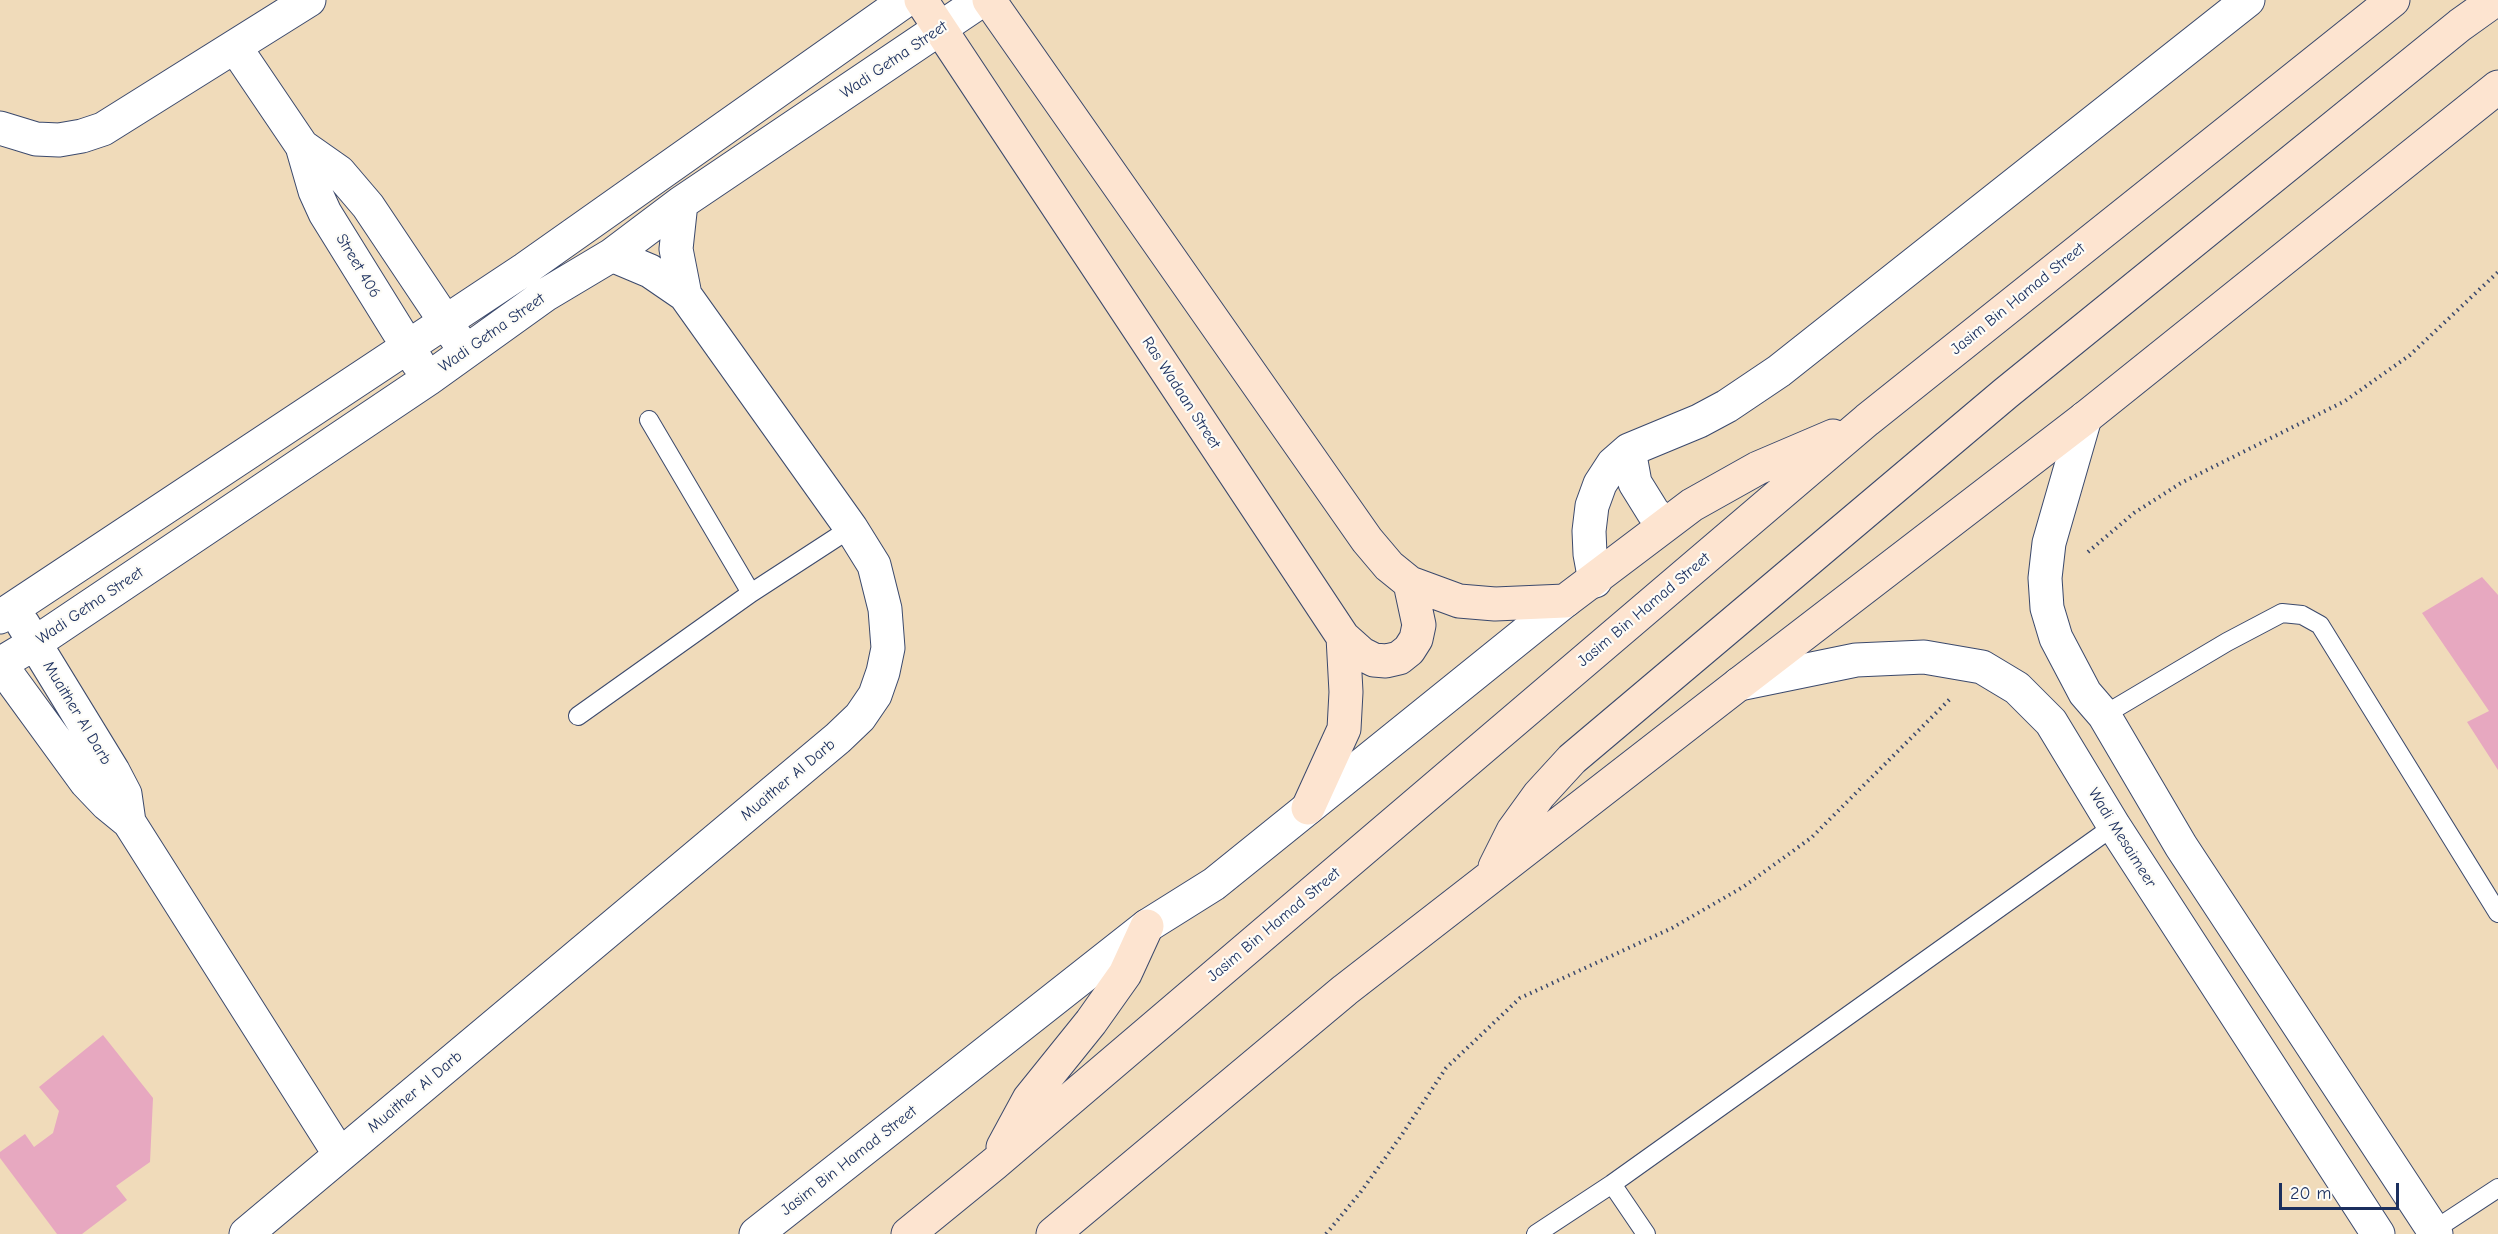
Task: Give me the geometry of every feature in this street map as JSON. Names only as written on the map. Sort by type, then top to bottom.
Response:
[{"type":"main road","name":"Ras Wadaan Street","points":[[921,0],[1343,637]]},
{"type":"main road","points":[[989,0],[1367,540],[1389,566],[1410,582],[1459,601],[1495,604],[1565,601],[1692,505],[1758,468],[1867,420]]},
{"type":"main road","name":"Jasim Bin Hamad Street","points":[[908,1234],[994,1164],[1867,420],[2393,0]]},
{"type":"main road","points":[[1488,879],[1513,831],[1539,795],[1572,759],[2006,393],[2460,25],[2495,0]]},
{"type":"main road","points":[[1053,1234],[1345,990],[2085,418],[2498,87]]},
{"type":"main road","points":[[1343,637],[1362,654],[1374,660],[1386,661],[1399,658],[1409,650],[1416,639],[1419,625],[1410,582]]},
{"type":"main road","points":[[1308,808],[1344,729],[1346,692],[1343,637]]},
{"type":"main road","points":[[994,1164],[1029,1099],[1091,1022],[1125,974],[1147,926]]},
{"type":"street","points":[[0,128],[36,140],[59,140],[103,129],[309,0]]},
{"type":"street","name":"Wadi Getna Street","points":[[6,613],[407,345],[525,269],[906,0]]},
{"type":"street","name":"Wadi Getna Street","points":[[0,664],[35,643],[428,379],[545,296],[612,255],[681,203],[982,0]]},
{"type":"street","points":[[1595,580],[1590,554],[1589,531],[1592,506],[1600,484],[1613,464],[1629,450],[1699,421],[1727,406],[1779,371],[2248,0]]},
{"type":"street","name":"Street 406","points":[[234,47],[303,146],[339,172],[354,188],[466,353]]},
{"type":"street","name":"Street 406","points":[[303,146],[307,169],[325,213],[428,379]]},
{"type":"street","name":"Muaither Al Darb","points":[[681,203],[676,249],[685,295]]},
{"type":"street","name":"Muaither Al Darb","points":[[246,1234],[860,717],[875,695],[888,648],[885,609],[874,565],[851,528],[685,295],[650,271],[612,255]]},
{"type":"street","points":[[2085,418],[2049,543],[2045,578],[2047,608],[2056,638],[2085,693],[2104,715],[2181,846],[2435,1232]]},
{"type":"street","points":[[1629,450],[1635,483],[1653,512],[1665,524]]},
{"type":"street","name":"Jasim Bin Hamad Street","points":[[756,1234],[1147,926],[1214,884],[1565,601]]},
{"type":"street","name":"Muaither Al Darb","points":[[6,613],[35,643],[113,771],[125,794],[129,822]]},
{"type":"street","name":"Wadi Mesaimeer","points":[[1738,684],[1856,660],[1924,657],[1982,667],[2017,688],[2050,723],[2378,1234]]},
{"type":"street","name":"Muaither Al Darb","points":[[0,664],[86,782],[107,804],[129,822],[340,1155]]},
{"type":"lane","points":[[649,420],[751,593]]},
{"type":"lane","points":[[578,716],[751,593],[851,528]]},
{"type":"lane","points":[[2104,715],[2228,642],[2282,614],[2302,615],[2320,625],[2498,913]]},
{"type":"lane","points":[[1536,1234],[1612,1184],[2114,826]]},
{"type":"lane","points":[[1612,1184],[1646,1234]]},
{"type":"lane","points":[[2435,1232],[2498,1188]]},
{"type":"path","points":[[2082,560],[2089,550],[2134,513],[2181,483],[2345,401],[2410,355],[2498,272]]},
{"type":"path","points":[[1326,1234],[1401,1136],[1446,1068],[1520,998],[1672,928],[1743,887],[1811,838],[1899,753],[1982,667]]},
{"type":"building","points":[[2482,577],[2498,595],[2498,770],[2467,722],[2489,711],[2422,613]]},
{"type":"building","points":[[103,1035],[153,1098],[150,1162],[116,1186],[127,1200],[82,1234],[57,1234],[0,1158],[0,1152],[25,1134],[34,1147],[53,1133],[59,1111],[39,1087]]}]
